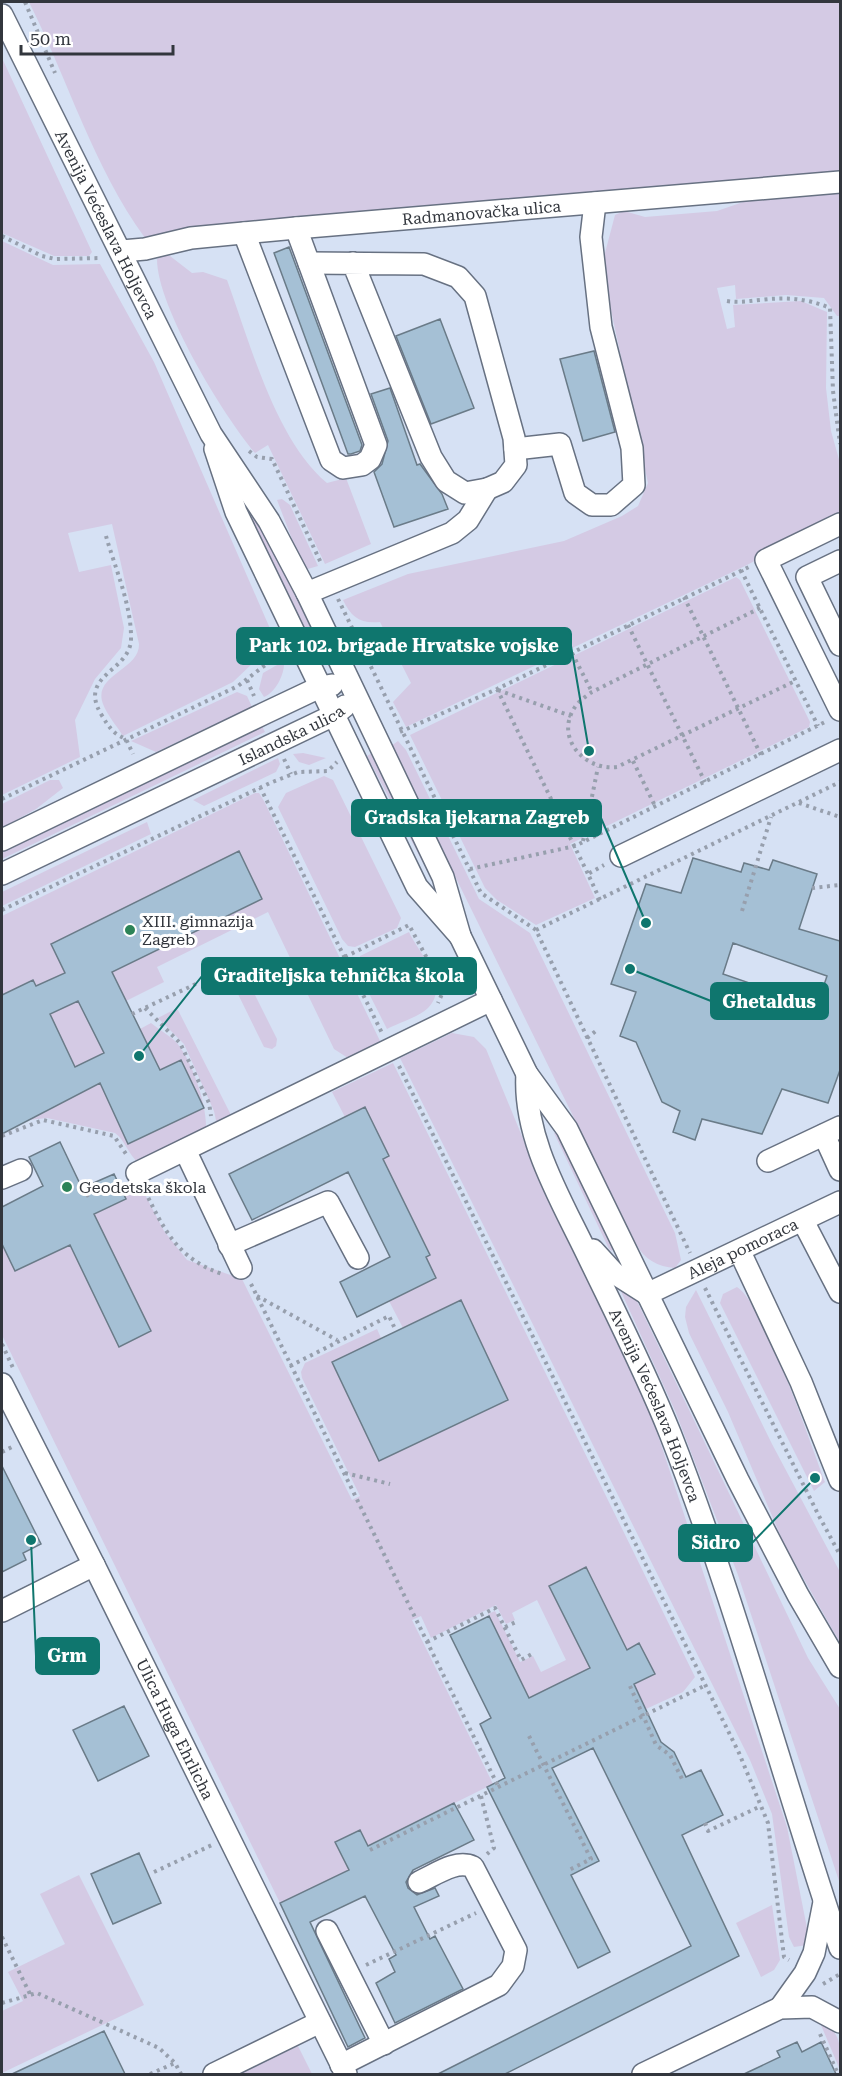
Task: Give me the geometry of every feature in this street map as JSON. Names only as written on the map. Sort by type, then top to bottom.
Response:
[{"type":"street","name":"Avenija Većeslava Holjevca","points":[[2,15],[122,251],[211,434],[269,521],[307,593],[443,876],[459,936],[527,1074],[567,1129],[767,1536],[840,1667]]},
{"type":"street","name":"Radmanovačka ulica","points":[[122,251],[145,249],[191,238],[840,182]]},
{"type":"street","points":[[515,449],[560,444],[575,493],[592,505],[611,505],[634,485],[632,448],[601,327],[591,237],[595,202]]},
{"type":"street","points":[[244,233],[332,460],[343,468],[353,467],[370,459],[376,445],[296,228]]},
{"type":"street","points":[[309,263],[353,263],[424,264],[458,277],[475,296],[514,438],[516,465],[503,482],[487,489],[465,493],[446,481],[431,457],[353,263]]},
{"type":"street","name":"Avenija Većeslava Holjevca","points":[[211,434],[222,476],[236,512],[417,887],[459,936]]},
{"type":"street","points":[[307,593],[452,532],[468,520],[487,489]]},
{"type":"street","points":[[840,524],[766,560],[840,710]]},
{"type":"street","points":[[840,561],[807,577],[840,645]]},
{"type":"street","name":"Islandska ulica","points":[[2,840],[320,687],[340,684],[353,689],[348,703],[334,714],[2,874]]},
{"type":"street","points":[[621,856],[840,750]]},
{"type":"street","points":[[128,1177],[491,1000]]},
{"type":"street","name":"Avenija Većeslava Holjevca","points":[[527,1074],[526,1097],[538,1147],[646,1375],[670,1434],[749,1655],[840,1948]]},
{"type":"street","points":[[768,1161],[832,1131],[840,1170]]},
{"type":"street","points":[[185,1150],[229,1245],[235,1272]]},
{"type":"street","points":[[229,1245],[328,1202],[358,1258]]},
{"type":"street","name":"Aleja pomoraca","points":[[647,1294],[740,1252],[840,1202]]},
{"type":"street","points":[[803,1221],[840,1292]]},
{"type":"street","points":[[574,1226],[600,1260],[630,1284],[647,1294]]},
{"type":"street","points":[[740,1252],[801,1382],[840,1480]]},
{"type":"street","name":"Ulica Huga Ehrlicha","points":[[2,1384],[344,2070]]},
{"type":"street","points":[[2,1611],[94,1565]]},
{"type":"street","points":[[344,2070],[384,2043],[499,1985],[513,1966],[516,1950],[472,1867],[465,1863],[456,1864],[419,1882]]},
{"type":"street","points":[[780,2008],[805,1973],[814,1953],[824,1901]]},
{"type":"street","points":[[327,1931],[384,2043]]},
{"type":"street","points":[[643,2074],[780,2008],[812,2007],[840,2022]]},
{"type":"street","points":[[214,2074],[320,2022]]},
{"type":"path","points":[[2,236],[42,256],[55,259],[99,259],[122,251]]},
{"type":"path","points":[[727,301],[736,303],[783,298],[812,300],[830,308],[833,391],[840,444]]},
{"type":"path","points":[[243,444],[257,457],[272,459],[401,732],[481,893],[536,930],[691,1254]]},
{"type":"path","points":[[106,536],[129,619],[131,642],[126,655],[104,676],[94,692],[95,704],[112,733],[126,739],[134,754]]},
{"type":"path","points":[[401,732],[497,689],[684,597],[766,560]]},
{"type":"path","points":[[470,869],[575,846],[818,726],[741,570]]},
{"type":"path","points":[[684,597],[761,755]]},
{"type":"path","points":[[760,608],[592,692],[574,708],[571,716],[570,739],[577,753],[590,765],[617,767],[795,681]]},
{"type":"path","points":[[628,625],[705,782]]},
{"type":"path","points":[[2,800],[229,690],[247,680],[274,656],[287,650]]},
{"type":"path","points":[[572,653],[592,692]]},
{"type":"path","points":[[247,680],[257,702]]},
{"type":"path","points":[[497,689],[571,716]]},
{"type":"path","points":[[497,689],[600,900]]},
{"type":"path","points":[[283,756],[291,774]]},
{"type":"path","points":[[633,761],[655,806]]},
{"type":"path","points":[[2,910],[260,787],[291,774],[328,771],[334,764]]},
{"type":"path","points":[[583,842],[598,767]]},
{"type":"path","points":[[536,930],[840,782]]},
{"type":"path","points":[[260,787],[385,1038],[393,1031]]},
{"type":"path","points":[[798,803],[840,817]]},
{"type":"path","points":[[742,910],[771,816]]},
{"type":"path","points":[[588,874],[621,856]]},
{"type":"path","points":[[812,888],[840,885]]},
{"type":"path","points":[[345,957],[409,925],[441,984],[441,994],[432,1010]]},
{"type":"path","points":[[132,1014],[198,983]]},
{"type":"path","points":[[145,1008],[180,1043],[192,1064],[209,1103],[211,1137]]},
{"type":"path","points":[[587,1038],[597,1030]]},
{"type":"path","points":[[396,1060],[740,1753],[768,1823],[784,1957],[793,1964]]},
{"type":"path","points":[[2,1136],[43,1120],[90,1128],[118,1140],[128,1177],[174,1244],[190,1258],[235,1272],[256,1296],[499,1788]]},
{"type":"path","points":[[86,1196],[128,1177]]},
{"type":"path","points":[[704,1285],[840,1555]]},
{"type":"path","points":[[256,1296],[338,1341]]},
{"type":"path","points":[[291,1366],[389,1316],[396,1331]]},
{"type":"path","points":[[2,1452],[16,1445]]},
{"type":"path","points":[[344,1473],[390,1484]]},
{"type":"path","points":[[427,1642],[495,1608],[521,1660],[532,1654]]},
{"type":"path","points":[[505,1627],[516,1622]]},
{"type":"path","points":[[370,1850],[706,1685]]},
{"type":"path","points":[[630,1686],[656,1745],[670,1755],[682,1779]]},
{"type":"path","points":[[529,1736],[591,1859],[568,1870]]},
{"type":"path","points":[[472,1867],[494,1848],[481,1796]]},
{"type":"path","points":[[705,1823],[708,1831],[761,1806]]},
{"type":"path","points":[[153,1872],[212,1845]]},
{"type":"path","points":[[349,1973],[493,1905]]},
{"type":"path","points":[[2,1937],[30,1994]]},
{"type":"path","points":[[819,1986],[840,1974]]},
{"type":"path","points":[[2,2003],[37,1993],[79,2014],[159,2048],[175,2063],[181,2074]]},
{"type":"path","points":[[816,2025],[838,2074]]},
{"type":"path","points":[[150,2074],[175,2063]]},
{"type":"shaded area","points":[[29,2],[840,2],[840,173],[272,220],[178,229],[145,238],[110,182]]},
{"type":"shaded area","points":[[2,58],[92,252],[89,256],[54,256],[2,233]]},
{"type":"shaded area","points":[[840,192],[840,316],[837,316],[824,298],[786,295],[736,299],[735,285],[717,288],[727,329],[735,327],[733,305],[801,301],[827,312],[826,388],[831,431],[840,463],[840,516],[745,566],[406,727],[393,702],[411,683],[380,622],[367,622],[357,618],[349,611],[343,600],[408,574],[564,541],[622,516],[638,506],[648,483],[605,282],[605,253],[615,215],[624,211],[645,217],[717,211],[749,200]]},
{"type":"shaded area","points":[[2,241],[53,265],[100,264],[154,362],[278,647],[258,658],[233,682],[123,736],[105,708],[101,694],[110,679],[132,660],[139,644],[112,524],[68,533],[79,572],[111,565],[124,628],[121,648],[95,679],[75,720],[80,757],[2,795]]},
{"type":"shaded area","points":[[170,256],[192,273],[203,272],[227,280],[255,361],[279,417],[309,465],[327,483],[346,478],[371,544],[325,564],[268,445],[255,453],[226,413],[194,360],[168,304],[160,280],[157,259]]},
{"type":"shaded area","points":[[240,488],[318,629],[307,634],[239,492]]},
{"type":"shaded area","points":[[282,499],[290,505],[318,566],[304,570],[277,500]]},
{"type":"shaded area","points":[[736,577],[740,580],[810,722],[809,727],[570,844],[595,898],[536,925],[497,900],[485,888],[410,735]]},
{"type":"shaded area","points":[[284,661],[279,682],[264,697],[259,689],[263,673]]},
{"type":"shaded area","points":[[237,692],[247,696],[252,707],[156,752],[131,741]]},
{"type":"shaded area","points":[[262,726],[265,732],[2,859],[2,852]]},
{"type":"shaded area","points":[[398,741],[406,750],[479,899],[530,933],[675,1233],[681,1260],[675,1268],[652,1261],[636,1244],[391,746]]},
{"type":"shaded area","points":[[303,753],[326,758],[309,765],[299,762],[293,754]]},
{"type":"shaded area","points":[[372,753],[432,878],[432,880],[367,756]]},
{"type":"shaded area","points":[[278,758],[280,764],[276,772],[204,806],[193,800]]},
{"type":"shaded area","points":[[324,776],[333,780],[401,918],[397,928],[355,947],[348,946],[342,939],[278,807],[286,793]]},
{"type":"shaded area","points":[[50,780],[59,780],[63,788],[36,809],[2,828],[2,804]]},
{"type":"shaded area","points":[[259,793],[264,801],[381,1043],[356,1057],[348,1058],[334,1049],[268,912],[157,967],[164,982],[126,1001],[112,972],[262,899],[239,852],[51,944],[65,973],[36,986],[33,980],[3,995],[6,1002],[2,1004],[2,916]]},
{"type":"shaded area","points":[[147,822],[151,834],[2,906],[2,892]]},
{"type":"shaded area","points":[[409,932],[434,979],[436,989],[434,999],[424,1011],[387,1029],[357,970],[360,956]]},
{"type":"shaded area","points":[[244,979],[249,983],[277,1039],[276,1046],[272,1049],[264,1047],[236,990],[236,983]]},
{"type":"shaded area","points":[[78,1001],[104,1053],[75,1067],[50,1014]]},
{"type":"shaded area","points":[[175,1009],[178,1010],[232,1117],[217,1125],[214,1111],[184,1044],[158,1018]]},
{"type":"shaded area","points":[[151,1023],[174,1040],[186,1057],[201,1094],[204,1107],[206,1118],[206,1128],[139,1163],[115,1133],[47,1118],[29,1120],[100,1083],[128,1144],[204,1108],[181,1061],[160,1070],[140,1029]]},
{"type":"shaded area","points":[[452,1033],[474,1037],[486,1049],[540,1180],[632,1370],[652,1417],[787,1827],[807,1928],[807,1945],[794,1947],[789,1937],[772,1814],[750,1760],[400,1058]]},
{"type":"shaded area","points":[[393,1063],[695,1677],[683,1692],[646,1709],[634,1684],[654,1674],[639,1644],[627,1650],[549,1586],[590,1668],[529,1698],[488,1614],[495,1611],[520,1662],[533,1656],[541,1672],[566,1660],[537,1600],[512,1613],[515,1620],[506,1624],[496,1605],[431,1638],[421,1616],[412,1620],[493,1784],[368,1846],[360,1830],[336,1842],[349,1870],[280,1903],[2,1335],[2,1244],[15,1271],[70,1245],[120,1346],[151,1331],[94,1214],[126,1199],[124,1195],[141,1187],[164,1231],[187,1260],[242,1279],[352,1500],[360,1496],[302,1378],[301,1372],[305,1363],[377,1329],[381,1338],[332,1362],[379,1461],[508,1399],[461,1300],[403,1328],[389,1301],[436,1278],[426,1257],[430,1254],[391,1176],[379,1161],[389,1156],[365,1107],[345,1117],[332,1092]]},
{"type":"shaded area","points":[[554,1133],[557,1134],[612,1251],[609,1249]]},
{"type":"shaded area","points":[[619,1287],[635,1297],[808,1658],[840,1709],[840,1884],[738,1575],[676,1413]]},
{"type":"shaded area","points":[[737,1287],[748,1298],[760,1319],[786,1377],[825,1482],[814,1491],[720,1303],[723,1294]]},
{"type":"shaded area","points":[[696,1290],[772,1444],[840,1572],[840,1643],[784,1544],[728,1412],[689,1333],[685,1317],[686,1307]]},
{"type":"shaded area","points":[[79,1875],[144,2005],[2,2073],[2,2011],[23,2001],[8,1972],[65,1944],[40,1894]]},
{"type":"shaded area","points":[[772,1905],[780,1960],[774,1970],[761,1977],[736,1923]]},
{"type":"shaded area","points":[[818,2018],[836,2034],[840,2052],[840,2070]]},
{"type":"shaded area","points":[[298,2046],[312,2074],[238,2074]]},
{"type":"building","points":[[289,247],[362,445],[360,451],[351,454],[348,454],[274,253]]},
{"type":"building","points":[[440,319],[474,408],[431,424],[396,336]]},
{"type":"building","points":[[594,351],[615,432],[583,441],[560,359]]},
{"type":"building","points":[[390,388],[417,465],[420,464],[442,494],[448,509],[394,527],[374,472],[382,464],[388,441],[371,394]]},
{"type":"building","points":[[239,851],[262,899],[112,972],[160,1070],[181,1060],[204,1108],[128,1144],[100,1083],[2,1134],[2,995],[33,980],[36,986],[65,973],[51,944]],"holes":[[[78,1001],[104,1053],[75,1067],[50,1014]]]},
{"type":"building","points":[[693,858],[741,872],[744,863],[769,870],[773,860],[817,874],[799,929],[840,941],[840,1070],[828,1103],[782,1089],[762,1134],[702,1119],[695,1140],[673,1132],[680,1111],[662,1102],[636,1042],[620,1036],[636,992],[611,984],[646,884],[681,893]],"holes":[[[733,943],[827,976],[817,1006],[723,974]]]},
{"type":"building","points":[[365,1107],[389,1156],[383,1159],[430,1255],[426,1257],[436,1278],[357,1317],[340,1282],[390,1257],[348,1172],[252,1220],[229,1174]]},
{"type":"building","points":[[60,1142],[82,1188],[114,1174],[126,1199],[94,1214],[151,1331],[119,1347],[70,1245],[15,1271],[2,1244],[2,1207],[43,1186],[29,1157]]},
{"type":"building","points":[[461,1300],[508,1400],[379,1461],[332,1362]]},
{"type":"building","points":[[2,1466],[41,1544],[23,1553],[26,1560],[2,1572]]},
{"type":"building","points":[[586,1567],[627,1650],[639,1643],[655,1674],[634,1684],[661,1742],[674,1752],[686,1777],[701,1770],[723,1815],[682,1835],[739,1956],[505,2074],[438,2074],[691,1946],[593,1748],[552,1768],[599,1861],[571,1875],[610,1952],[578,1968],[487,1787],[505,1778],[480,1724],[491,1718],[450,1635],[489,1616],[529,1698],[590,1668],[549,1586]]},
{"type":"building","points":[[124,1706],[149,1756],[98,1781],[73,1730]]},
{"type":"building","points":[[454,1803],[474,1840],[413,1870],[406,1882],[408,1888],[417,1895],[435,1888],[439,1896],[414,1907],[430,1939],[435,1936],[463,1989],[395,2023],[376,1983],[395,1972],[389,1959],[396,1955],[365,1896],[310,1922],[365,2038],[348,2047],[280,1903],[349,1870],[335,1842],[360,1830],[368,1846]]},
{"type":"building","points":[[139,1853],[161,1903],[113,1924],[91,1874]]},
{"type":"building","points":[[104,2031],[125,2074],[12,2074]]},
{"type":"building","points":[[797,2042],[802,2052],[821,2042],[836,2074],[744,2074],[780,2057],[777,2051]]},
{"type":"place","name":"Park 102. brigade Hrvatske vojske","points":[[589,751]]},
{"type":"place","name":"Gradska ljekarna Zagreb","points":[[646,923]]},
{"type":"place","name":"XIII. gimnazija Zagreb","points":[[130,930]]},
{"type":"place","name":"Ghetaldus","points":[[630,969]]},
{"type":"place","name":"Graditeljska tehnička škola","points":[[139,1056]]},
{"type":"place","name":"Geodetska škola","points":[[67,1187]]},
{"type":"place","name":"Sidro","points":[[815,1478]]},
{"type":"place","name":"Grm","points":[[31,1540]]}]
